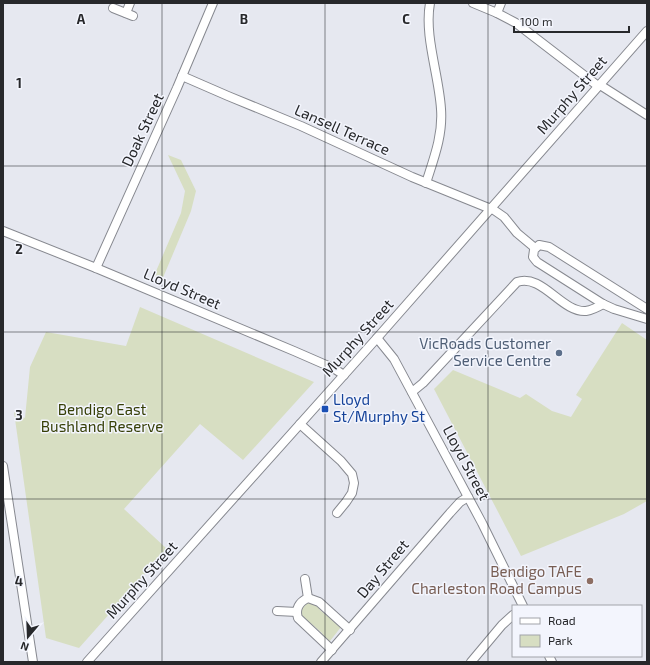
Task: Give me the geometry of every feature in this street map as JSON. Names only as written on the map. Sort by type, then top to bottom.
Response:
[{"type":"street","points":[[113,8],[130,14],[130,3]]},
{"type":"street","name":"Doak Street","points":[[96,268],[213,3]]},
{"type":"street","points":[[426,183],[439,142],[442,120],[437,74],[429,32],[428,18],[430,3]]},
{"type":"street","points":[[473,3],[516,23],[599,86],[647,115]]},
{"type":"street","points":[[497,13],[501,3]]},
{"type":"street","name":"Murphy Street","points":[[87,662],[377,338],[647,31]]},
{"type":"street","name":"Lansell Terrace","points":[[182,76],[301,126],[340,146],[426,183],[491,208],[504,217],[520,236],[535,248]]},
{"type":"street","name":"Lloyd Street","points":[[5,233],[96,268],[326,365],[344,375]]},
{"type":"street","points":[[647,309],[549,247],[541,245],[535,248],[533,253],[535,260],[603,304],[614,309],[647,318]]},
{"type":"street","points":[[412,392],[423,383],[517,282],[524,280],[533,282],[572,307],[580,310],[590,310],[603,304]]},
{"type":"street","name":"Lloyd Street","points":[[377,338],[394,359],[412,392],[468,497],[522,605]]},
{"type":"street","points":[[300,424],[341,461],[352,474],[354,483],[352,493],[337,513]]},
{"type":"street","points":[[3,466],[33,662]]},
{"type":"street","name":"Day Street","points":[[321,662],[450,513],[460,502],[468,497]]},
{"type":"street","points":[[305,579],[308,598]]},
{"type":"street","points":[[308,598],[319,602],[350,630]]},
{"type":"street","points":[[308,598],[299,604],[297,612],[299,620],[332,650]]},
{"type":"street","points":[[277,611],[297,612]]},
{"type":"street","points":[[471,662],[502,625],[512,616]]},
{"type":"green space","points":[[168,155],[181,160],[196,191],[191,211],[162,280],[154,276],[181,213],[185,191]]},
{"type":"green space","name":"Bendigo East Bushland Reserve","points":[[140,307],[314,382],[243,460],[200,424],[124,509],[167,549],[79,648],[46,638],[14,412],[25,418],[30,367],[46,332],[126,346]]},
{"type":"green space","points":[[622,323],[647,340],[647,501],[624,514],[521,556],[434,389],[453,370],[520,398],[526,394],[552,411],[571,417],[582,399],[576,395]]},
{"type":"green space","points":[[308,602],[319,605],[319,609],[341,627],[330,641],[324,639],[322,633],[308,621],[304,621],[300,616],[301,607]]},
{"type":"place","name":"VicRoads Customer Service Centre","points":[[559,353]]},
{"type":"place","name":"Lloyd St/Murphy St","points":[[325,409]]},
{"type":"place","name":"Bendigo TAFE Charleston Road Campus","points":[[590,581]]}]
